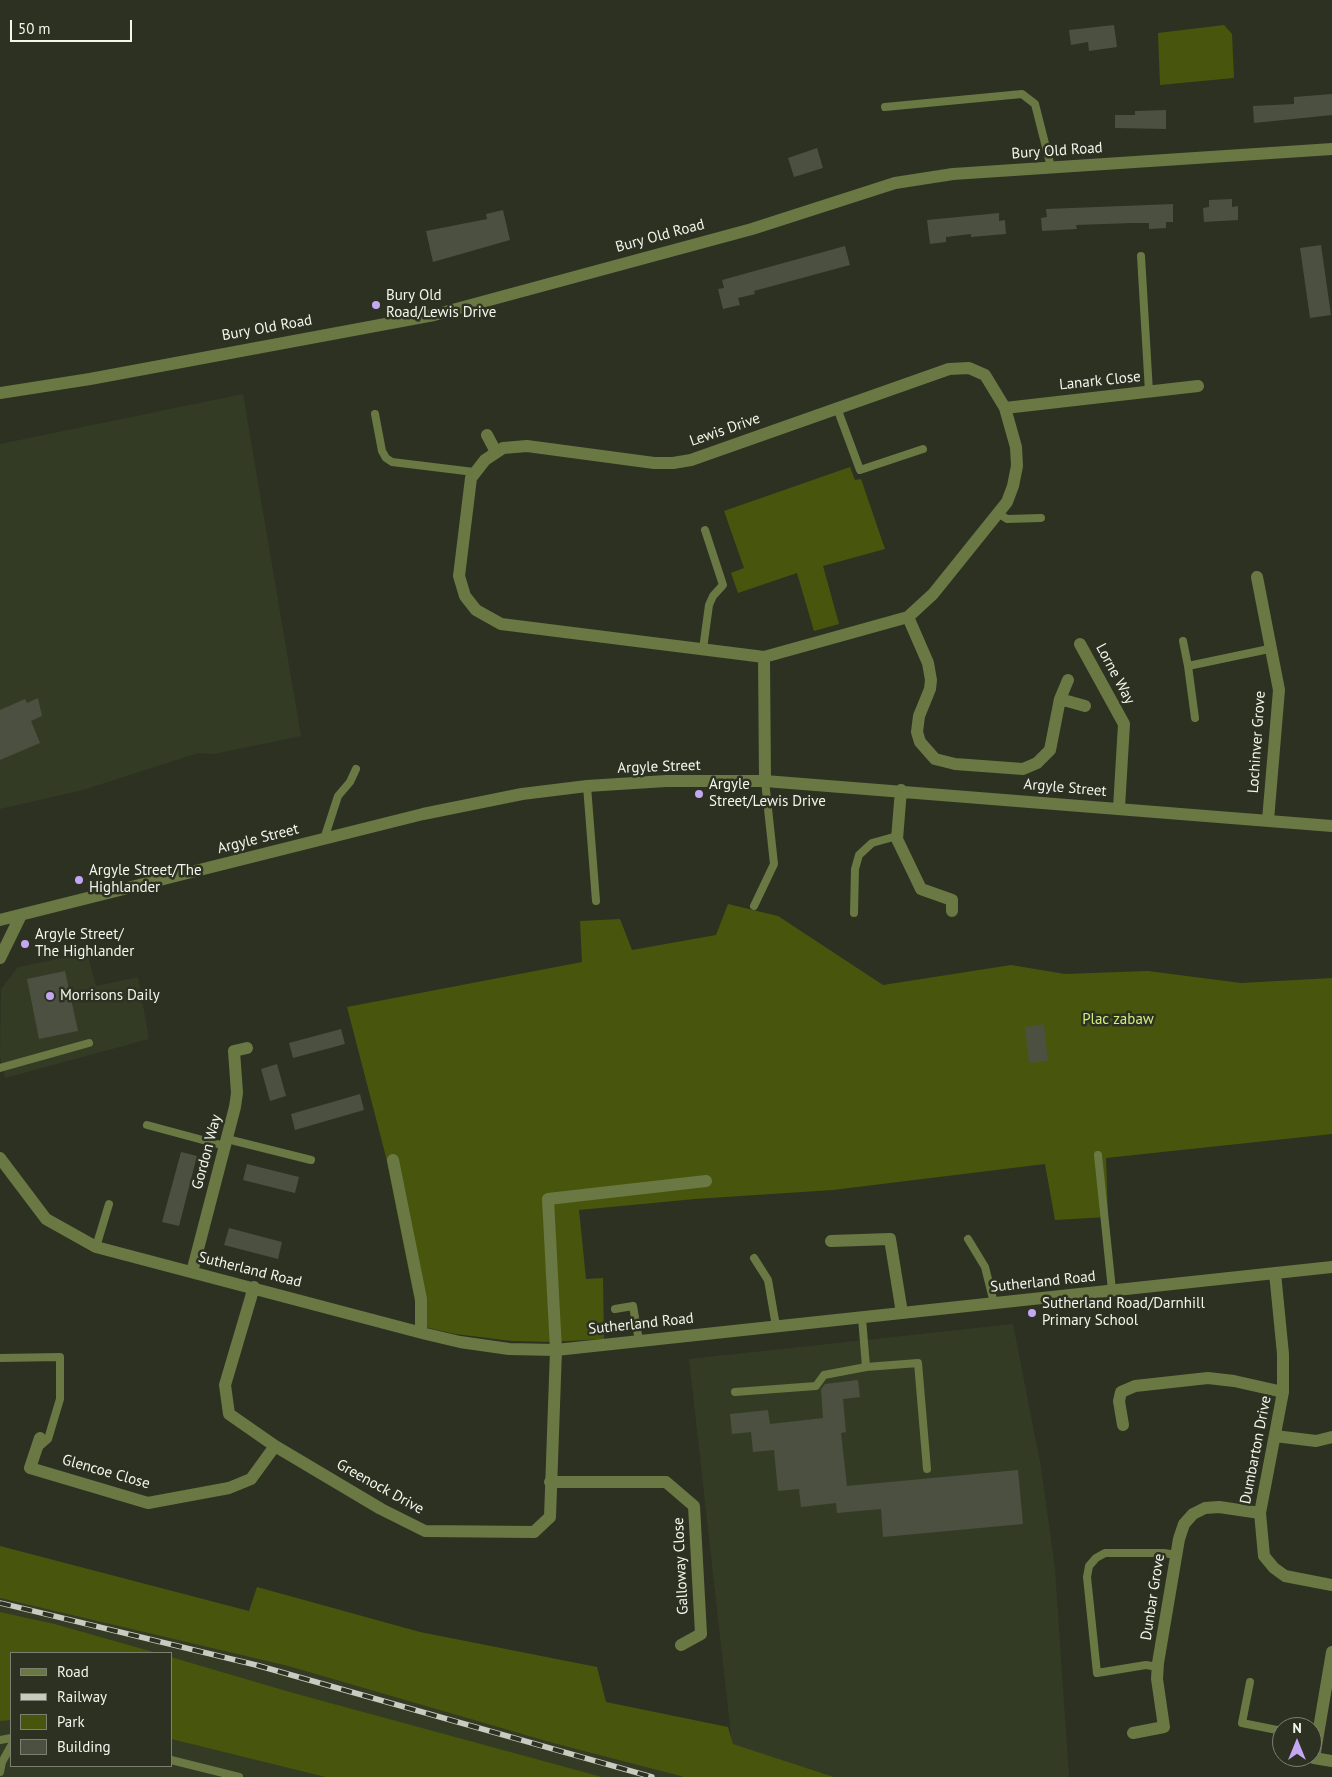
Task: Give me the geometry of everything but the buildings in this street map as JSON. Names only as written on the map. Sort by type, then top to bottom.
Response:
[{"type":"street","name":"Bury Old Road","points":[[0,393],[90,379],[434,315],[752,229],[895,183],[953,174],[1332,149]]},
{"type":"street","name":"Lewis Drive","points":[[969,368],[985,375],[1005,408],[1016,448],[1017,466],[1014,486],[1007,502],[933,594],[908,617],[764,657],[501,624],[476,610],[465,596],[459,576],[470,478],[496,452],[511,446],[527,446],[654,463],[692,460],[948,369],[969,368]]},
{"type":"street","name":"Lanark Close","points":[[1005,408],[1198,386]]},
{"type":"street","points":[[487,435],[496,452]]},
{"type":"street","name":"Lochinver Grove","points":[[1257,577],[1269,649],[1279,690],[1268,820]]},
{"type":"street","points":[[908,617],[928,663],[931,680],[930,689],[919,716],[917,732],[920,742],[935,759],[955,764],[1023,769],[1038,763],[1050,750],[1060,699],[1068,680]]},
{"type":"street","name":"Lorne Way","points":[[1080,644],[1124,724],[1119,808]]},
{"type":"street","points":[[764,657],[766,780]]},
{"type":"street","points":[[1060,699],[1085,706]]},
{"type":"street","name":"Argyle Street","points":[[0,920],[422,814],[522,794],[587,786],[666,781],[766,780],[1332,826]]},
{"type":"street","points":[[901,790],[897,836],[921,888],[952,900],[952,911]]},
{"type":"street","points":[[0,958],[21,915]]},
{"type":"street","name":"Gordon Way","points":[[192,1272],[237,1093],[234,1051],[247,1048]]},
{"type":"street","points":[[393,1160],[421,1298],[421,1332]]},
{"type":"street","name":"Sutherland Road","points":[[1,1161],[46,1220],[96,1247],[460,1342],[509,1349],[556,1350],[1332,1266]]},
{"type":"street","name":"Greenock Drive","points":[[254,1287],[224,1385],[228,1414],[275,1446],[381,1509],[425,1531],[534,1532],[550,1517],[556,1350],[548,1199],[706,1181]]},
{"type":"street","points":[[831,1241],[890,1239],[902,1313]]},
{"type":"street","name":"Dumbarton Drive","points":[[1275,1273],[1283,1354],[1283,1392],[1260,1513],[1264,1556],[1274,1568],[1285,1576],[1332,1585]]},
{"type":"street","points":[[1123,1425],[1119,1401],[1121,1392],[1135,1386],[1208,1378],[1234,1381],[1283,1392]]},
{"type":"street","points":[[1275,1436],[1316,1441],[1332,1437]]},
{"type":"street","name":"Glencoe Close","points":[[38,1444],[30,1468],[148,1503],[228,1488],[252,1479],[275,1446]]},
{"type":"street","name":"Galloway Close","points":[[550,1482],[666,1482],[694,1506],[701,1634],[681,1645]]},
{"type":"street","name":"Dunbar Grove","points":[[1133,1733],[1164,1727],[1157,1679],[1158,1666],[1176,1555],[1184,1524],[1193,1514],[1205,1508],[1219,1507],[1260,1513]]},
{"type":"street","points":[[1318,1717],[1332,1652]]},
{"type":"lane","points":[[885,107],[1022,94],[1034,104],[1051,167]]},
{"type":"lane","points":[[1141,256],[1149,392]]},
{"type":"lane","points":[[837,408],[860,470],[923,449]]},
{"type":"lane","points":[[375,414],[382,451],[386,458],[392,462],[474,472]]},
{"type":"lane","points":[[998,514],[1007,520],[1041,518]]},
{"type":"lane","points":[[703,649],[709,605],[712,596],[723,586],[705,530]]},
{"type":"lane","points":[[1183,641],[1195,718]]},
{"type":"lane","points":[[1188,666],[1269,649]]},
{"type":"lane","points":[[324,839],[338,796],[350,782],[356,769]]},
{"type":"lane","points":[[754,906],[774,864],[766,780]]},
{"type":"lane","points":[[587,786],[596,901]]},
{"type":"lane","points":[[854,913],[855,870],[859,855],[872,843],[897,836]]},
{"type":"lane","points":[[0,1068],[89,1043]]},
{"type":"lane","points":[[147,1125],[311,1160]]},
{"type":"lane","points":[[1098,1155],[1112,1290]]},
{"type":"lane","points":[[96,1247],[109,1204]]},
{"type":"lane","points":[[968,1239],[985,1267],[994,1304]]},
{"type":"lane","points":[[754,1258],[768,1280],[776,1326]]},
{"type":"lane","points":[[614,1310],[633,1306],[639,1341]]},
{"type":"lane","points":[[862,1318],[866,1367]]},
{"type":"lane","points":[[0,1358],[60,1357],[60,1400],[48,1439],[38,1444]]},
{"type":"lane","points":[[735,1392],[816,1386],[824,1376],[866,1367],[918,1363],[927,1469]]},
{"type":"lane","points":[[1158,1666],[1146,1665],[1096,1672],[1087,1577],[1089,1566],[1096,1558],[1105,1553],[1164,1553],[1176,1555]]},
{"type":"lane","points":[[1250,1682],[1242,1723],[1272,1729]]},
{"type":"lane","points":[[0,1772],[2,1762],[10,1748]]},
{"type":"lane","points":[[172,1760],[239,1777]]},
{"type":"shaded area","points":[[243,394],[301,736],[214,754],[198,753],[83,790],[0,809],[0,444]]},
{"type":"shaded area","points":[[87,953],[96,986],[138,977],[149,1039],[5,1078],[0,1056],[1,989],[18,967]]},
{"type":"shaded area","points":[[1013,1324],[1041,1467],[1055,1569],[1069,1777],[834,1777],[732,1744],[689,1359]]},
{"type":"shaded area","points":[[0,1598],[288,1666],[553,1743],[684,1777],[602,1777],[581,1772],[290,1692],[172,1657],[172,1652],[153,1652],[55,1624],[0,1612]]},
{"type":"shaded area","points":[[0,1697],[10,1699],[10,1767],[172,1767],[172,1739],[325,1777],[0,1777]]},
{"type":"green space","points":[[1224,25],[1232,34],[1234,78],[1160,85],[1158,33]]},
{"type":"green space","points":[[850,467],[855,480],[861,479],[885,549],[823,566],[839,624],[814,631],[797,573],[738,593],[731,573],[744,568],[724,511]]},
{"type":"green space","name":"Plac zabaw","points":[[728,904],[778,916],[883,985],[1011,965],[1065,974],[1148,971],[1241,983],[1332,978],[1332,1134],[1106,1158],[1108,1217],[1055,1220],[1045,1164],[833,1190],[695,1199],[579,1210],[586,1279],[603,1278],[604,1339],[551,1342],[512,1341],[455,1334],[416,1325],[415,1302],[386,1157],[347,1007],[582,962],[580,921],[620,919],[632,950],[716,935]]},
{"type":"green space","points":[[0,1546],[249,1611],[257,1587],[420,1632],[597,1667],[606,1702],[728,1727],[733,1744],[834,1777],[684,1777],[553,1743],[288,1666],[0,1598]]},
{"type":"green space","points":[[0,1612],[55,1624],[153,1652],[10,1652],[10,1720],[0,1721]]},
{"type":"green space","points":[[172,1657],[290,1692],[602,1777],[325,1777],[172,1739]]},
{"type":"railway","points":[[0,1603],[256,1665],[652,1777]]},
{"type":"place","name":"Bury Old Road/Lewis Drive","points":[[376,305]]},
{"type":"place","name":"Argyle Street/Lewis Drive","points":[[699,794]]},
{"type":"place","name":"Argyle Street/The Highlander","points":[[79,880]]},
{"type":"place","name":"Argyle Street/ The Highlander","points":[[25,944]]},
{"type":"place","name":"Morrisons Daily","points":[[50,996]]},
{"type":"place","name":"Sutherland Road/Darnhill Primary School","points":[[1032,1313]]}]
